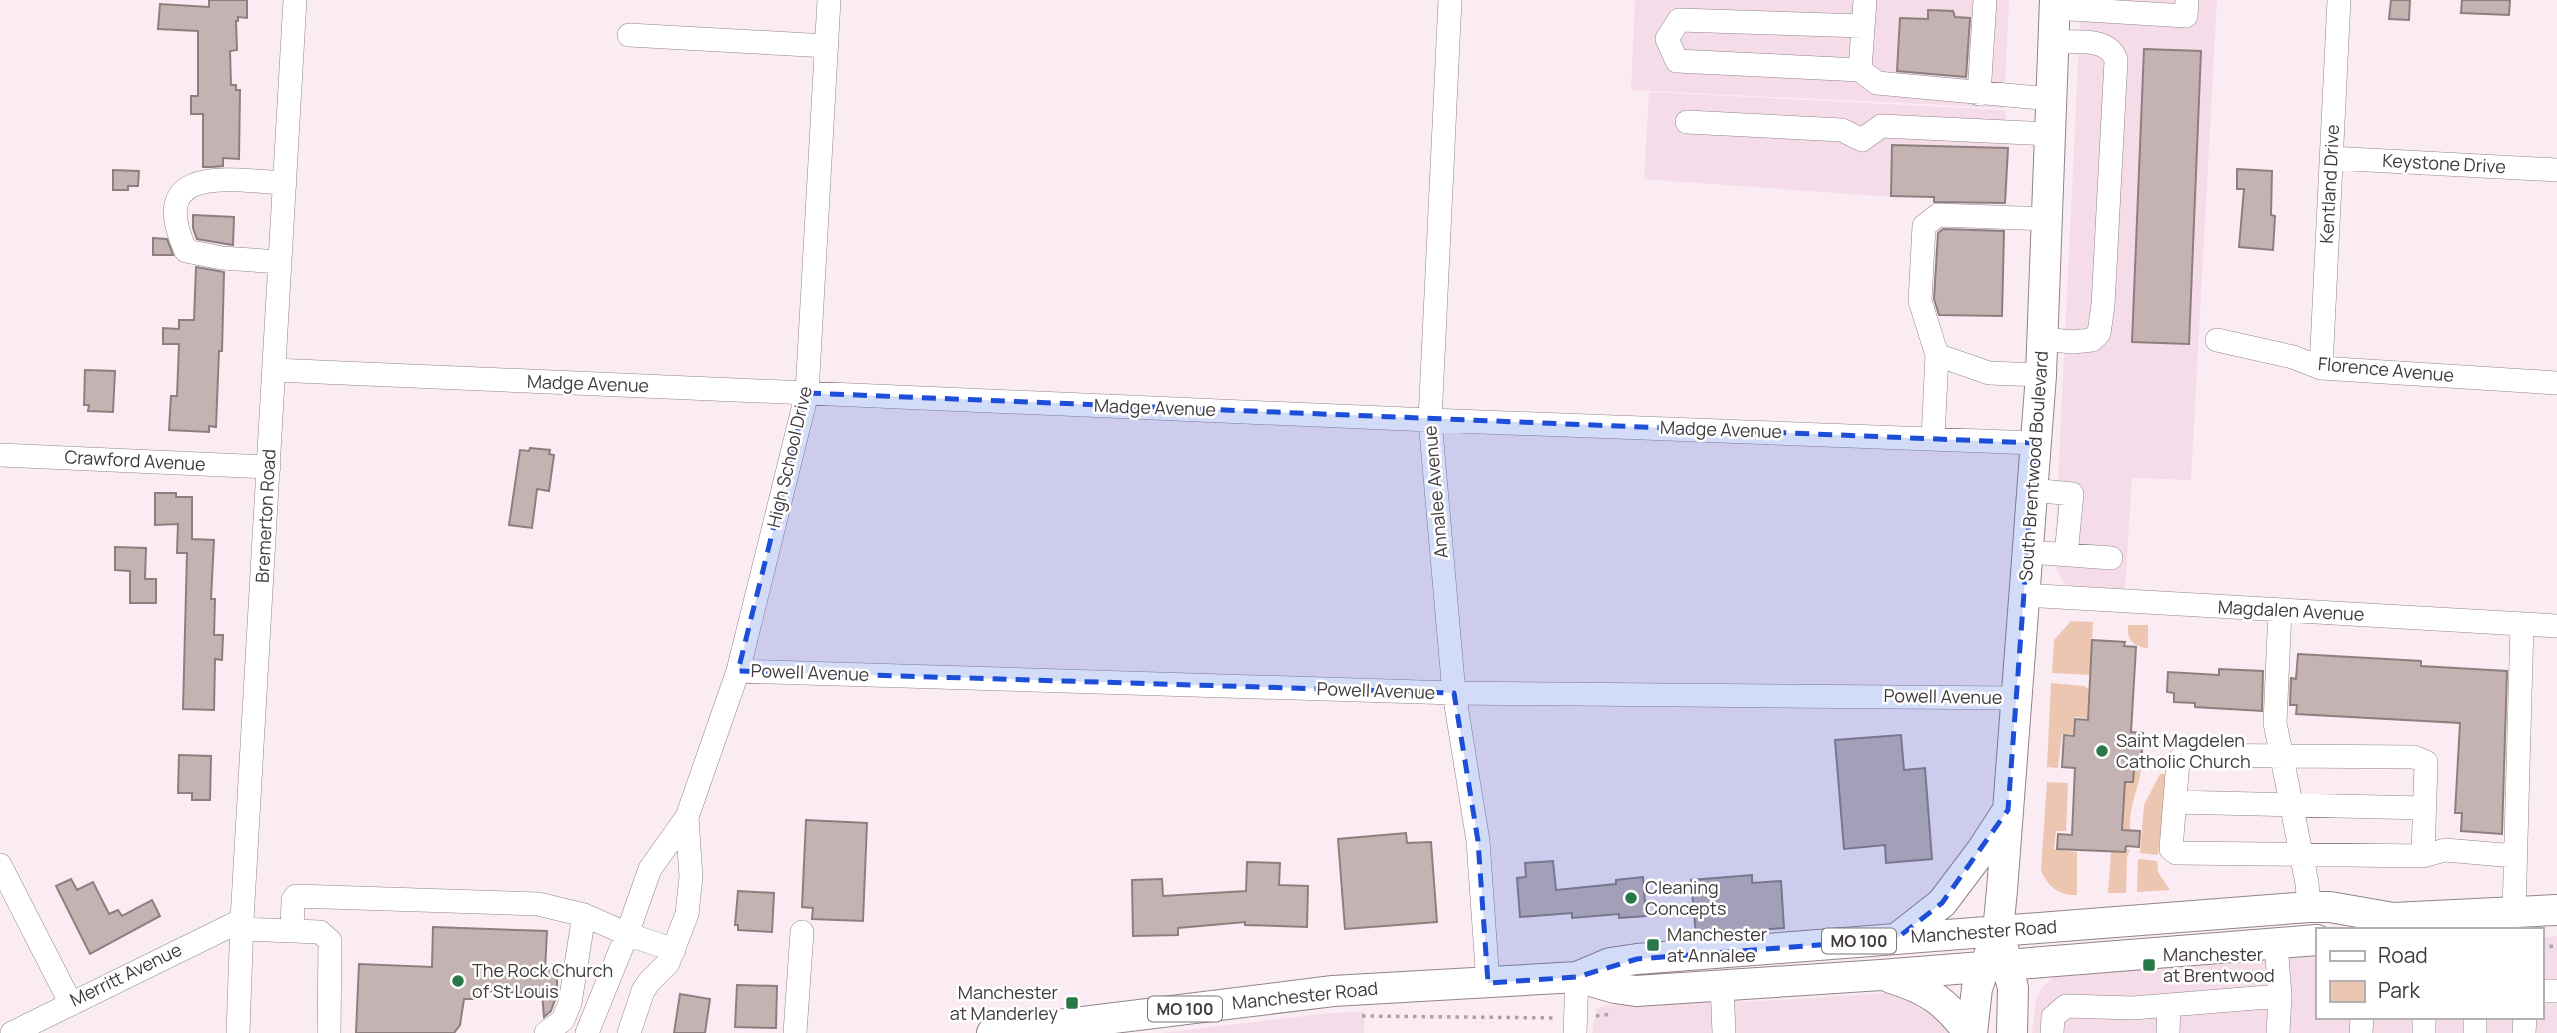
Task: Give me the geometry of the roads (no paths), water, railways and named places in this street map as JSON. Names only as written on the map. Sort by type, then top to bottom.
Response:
[{"type":"main road","name":"South Brentwood Boulevard","points":[[2012,1033],[2014,1000],[1996,965],[2041,375],[2054,4]]},
{"type":"main road","points":[[1896,939],[1933,911],[1955,888],[2008,810]]},
{"type":"main road","name":"Manchester Road","points":[[992,1033],[1323,992],[1577,977],[1610,964],[1637,958],[2309,907],[2330,907],[2381,924],[2477,922],[2514,912],[2557,910]]},
{"type":"main road","name":"Manchester Road","points":[[1577,977],[1636,991],[1881,975],[2316,940]]},
{"type":"main road","points":[[1971,1033],[1976,996],[1996,965]]},
{"type":"main road","points":[[1881,975],[1910,983],[1939,999],[1971,1033]]},
{"type":"street","name":"Bremerton Road","points":[[237,1033],[295,0]]},
{"type":"street","name":"High School Drive","points":[[587,1033],[650,869],[687,817],[738,670],[807,393],[829,0]]},
{"type":"street","name":"Annalee Avenue","points":[[1450,0],[1430,419],[1454,693],[1478,841],[1488,982]]},
{"type":"street","points":[[1860,70],[1865,0]]},
{"type":"street","points":[[1979,94],[1985,0]]},
{"type":"street","points":[[2054,4],[2186,16],[2187,0]]},
{"type":"street","name":"Kentland Drive","points":[[2321,368],[2339,0]]},
{"type":"street","points":[[1863,26],[1679,20],[1667,39],[1677,61],[1860,70],[1877,83],[2051,99]]},
{"type":"street","points":[[629,35],[827,46]]},
{"type":"street","points":[[2043,339],[2073,342],[2092,340],[2099,333],[2104,291],[2116,60],[2113,50],[2106,46],[2053,42]]},
{"type":"street","points":[[1687,122],[1842,130],[1862,140],[1881,127],[2050,134]]},
{"type":"street","name":"Keystone Drive","points":[[2331,158],[2557,170]]},
{"type":"street","points":[[280,262],[222,258],[186,251],[176,220],[177,200],[186,188],[200,181],[227,179],[285,183]]},
{"type":"street","points":[[1933,439],[1937,355],[1920,301],[1924,226],[1938,215],[2047,219]]},
{"type":"street","name":"Florence Avenue","points":[[2217,340],[2293,357],[2321,368],[2557,383]]},
{"type":"street","points":[[1937,355],[1989,373],[2041,375]]},
{"type":"street","name":"Madge Avenue","points":[[274,370],[2035,443]]},
{"type":"street","name":"Crawford Avenue","points":[[0,456],[269,467]]},
{"type":"street","points":[[2032,490],[2072,494],[2066,555]]},
{"type":"street","points":[[2028,552],[2111,558]]},
{"type":"street","name":"Magdalen Avenue","points":[[2025,595],[2557,626]]},
{"type":"street","points":[[2280,610],[2275,723],[2309,907]]},
{"type":"street","points":[[2514,912],[2522,624]]},
{"type":"street","name":"Powell Avenue","points":[[738,670],[1454,693],[2015,698]]},
{"type":"street","points":[[2423,856],[2426,762],[2413,757],[2185,755],[2178,761],[2171,849],[2176,853],[2423,856],[2445,850],[2515,856]]},
{"type":"street","points":[[2175,802],[2424,808]]},
{"type":"street","name":"High School Drive","points":[[629,1033],[643,991],[668,963],[687,914],[691,877],[687,817]]},
{"type":"street","points":[[0,865],[70,1002]]},
{"type":"street","points":[[292,931],[293,900],[296,896],[538,904],[584,915],[627,934],[674,950]]},
{"type":"street","points":[[545,1033],[563,1020],[570,1003],[584,915]]},
{"type":"street","points":[[242,924],[320,932],[330,942],[330,1033]]},
{"type":"street","name":"Merritt Avenue","points":[[12,1033],[70,1002],[242,924]]},
{"type":"street","points":[[795,1033],[802,932]]},
{"type":"street","points":[[2276,943],[2280,996],[2278,1033]]},
{"type":"street","points":[[1575,1033],[1577,977]]},
{"type":"street","points":[[1722,984],[1724,1033]]},
{"type":"street","points":[[2052,1033],[2053,1017],[2066,1006],[2133,1008],[2280,996]]},
{"type":"street","points":[[2168,1033],[2169,1005]]},
{"type":"place","name":"Saint Magdelen Catholic Church","points":[[2102,751]]},
{"type":"place","name":"Cleaning Concepts","points":[[1631,898]]},
{"type":"place","name":"Manchester at Annalee","points":[[1653,945]]},
{"type":"place","name":"Manchester at Brentwood","points":[[2149,965]]},
{"type":"place","name":"The Rock Church of St Louis","points":[[458,981]]},
{"type":"place","name":"Manchester at Manderley","points":[[1072,1003]]}]
